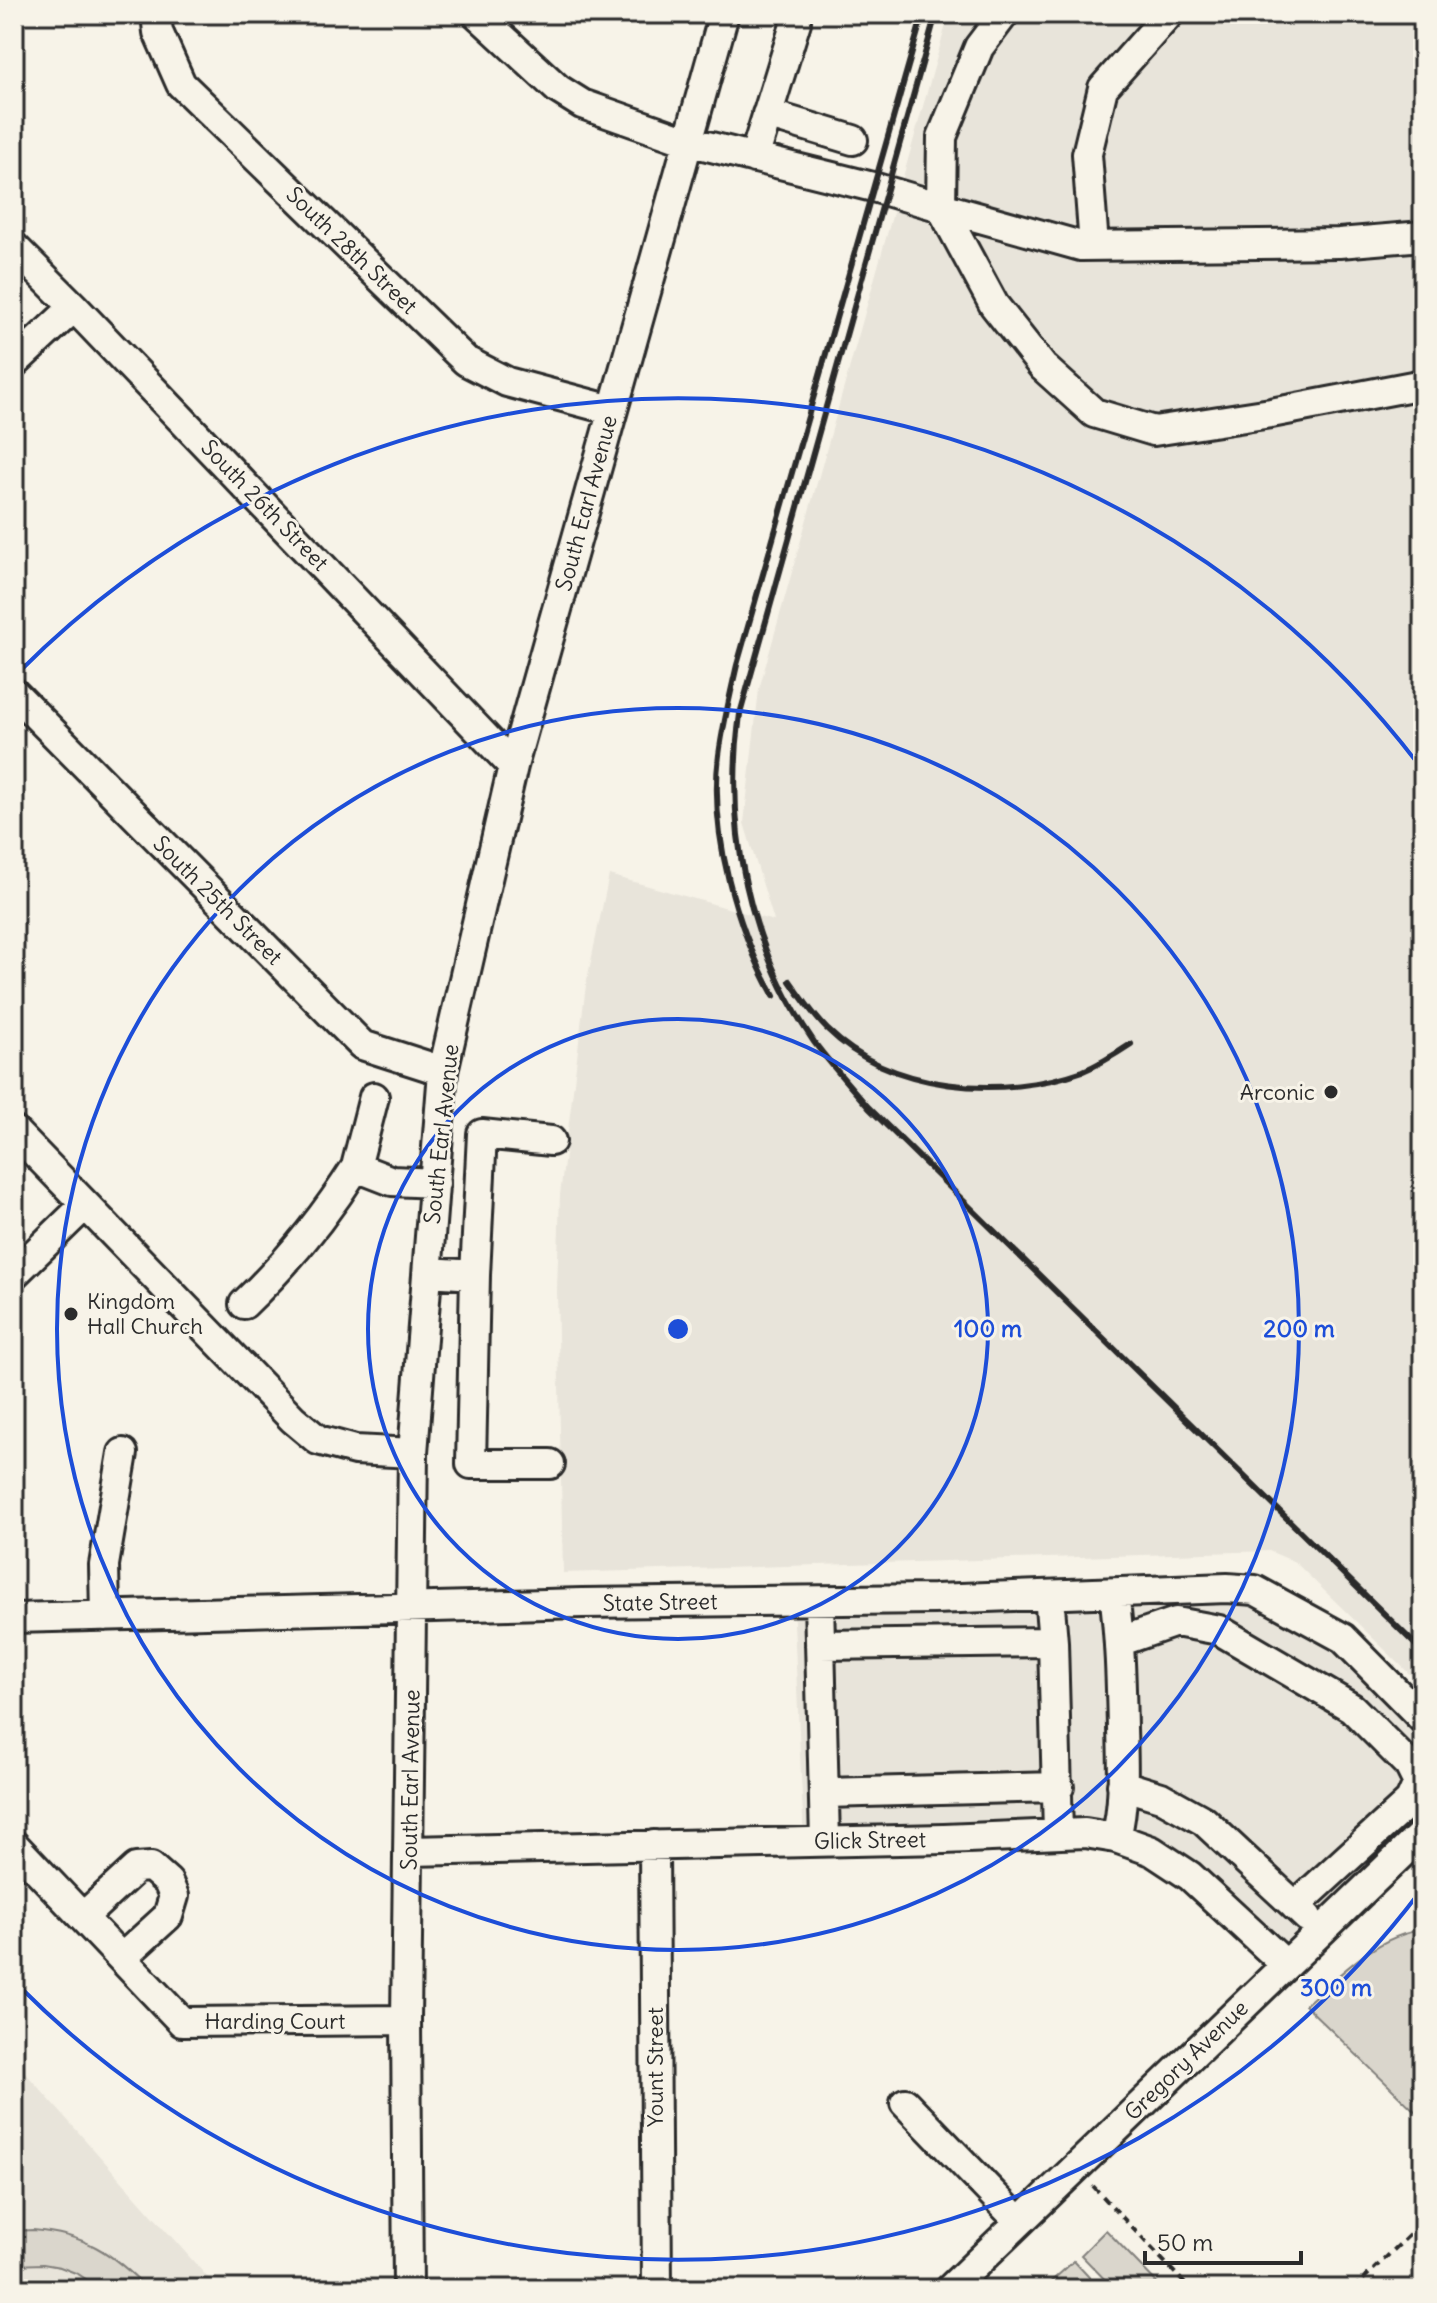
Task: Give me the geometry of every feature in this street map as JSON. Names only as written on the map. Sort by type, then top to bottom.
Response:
[{"type":"street","name":"South 28th Street","points":[[156,14],[158,32],[181,84],[466,361],[507,382],[612,410]]},
{"type":"street","points":[[477,14],[548,81],[582,104],[687,141],[873,187],[1081,246],[1339,243],[1423,236]]},
{"type":"street","name":"South Earl Avenue","points":[[408,2289],[406,2020],[413,1453],[443,1071],[513,766],[724,14]]},
{"type":"street","points":[[1004,14],[979,47],[942,137],[941,207],[994,305],[1043,367],[1094,413],[1154,431],[1271,413],[1423,384]]},
{"type":"street","points":[[1094,246],[1087,154],[1103,88],[1169,14]]},
{"type":"street","points":[[754,158],[796,22]]},
{"type":"street","points":[[767,114],[853,140]]},
{"type":"street","name":"South 26th Street","points":[[14,247],[513,766]]},
{"type":"street","points":[[14,363],[74,307]]},
{"type":"street","name":"South 25th Street","points":[[14,693],[362,1045],[443,1071]]},
{"type":"street","points":[[244,1304],[276,1274],[322,1219],[356,1167],[374,1097]]},
{"type":"street","points":[[14,1131],[293,1419],[318,1440],[355,1450],[413,1453]]},
{"type":"street","points":[[550,1464],[471,1464],[482,1134],[551,1141]]},
{"type":"street","points":[[356,1167],[392,1181],[435,1183]]},
{"type":"street","points":[[14,1274],[85,1205]]},
{"type":"street","points":[[428,1272],[475,1275]]},
{"type":"street","points":[[105,1616],[104,1565],[123,1453]]},
{"type":"street","name":"State Street","points":[[14,1618],[411,1607],[819,1601],[1227,1588],[1255,1590],[1343,1638],[1423,1719]]},
{"type":"street","points":[[1114,1593],[1121,1641],[1122,1785],[1121,1819],[1116,1838]]},
{"type":"street","points":[[1049,1595],[1059,1787],[1058,1833]]},
{"type":"street","points":[[819,1601],[825,1841]]},
{"type":"street","points":[[1121,1641],[1176,1622],[1219,1630],[1352,1708],[1409,1765],[1418,1783],[1410,1801],[1295,1906]]},
{"type":"street","points":[[820,1645],[1053,1642]]},
{"type":"street","points":[[1122,1785],[1161,1797],[1204,1821],[1321,1931]]},
{"type":"street","points":[[825,1793],[1059,1787]]},
{"type":"street","name":"Glick Street","points":[[410,1851],[1085,1833],[1116,1838],[1152,1851],[1190,1876],[1286,1965]]},
{"type":"street","name":"Gregory Avenue","points":[[950,2289],[1423,1833]]},
{"type":"street","name":"Harding Court","points":[[14,1845],[182,2022],[406,2020]]},
{"type":"street","name":"Yount Street","points":[[654,1845],[657,2289]]},
{"type":"street","points":[[83,1917],[136,1868],[151,1867],[168,1882],[174,1896],[168,1916],[122,1958]]},
{"type":"street","points":[[905,2103],[1019,2221]]},
{"type":"path","points":[[1093,2186],[1190,2289]]},
{"type":"path","points":[[1353,2289],[1423,2222]]},
{"type":"shaded area","points":[[949,14],[1423,14],[1423,1687],[1295,1562],[1269,1551],[563,1573],[557,1289],[560,1195],[586,985],[609,875],[774,921],[744,823],[759,689]]},
{"type":"shaded area","points":[[1227,1588],[1301,1613],[1423,1719],[1423,1833],[1286,1965],[1190,1876],[1116,1838],[804,1841],[793,1601]]},
{"type":"shaded area","points":[[1423,1930],[1423,2119],[1305,2005],[1374,1948],[1406,1933]]},
{"type":"shaded area","points":[[14,2060],[218,2289],[14,2289]]},
{"type":"shaded area","points":[[33,2230],[83,2241],[110,2256],[148,2289],[101,2289],[60,2267],[14,2265],[14,2231]]},
{"type":"shaded area","points":[[1106,2230],[1160,2286],[1156,2289],[1114,2289],[1081,2255]]},
{"type":"shaded area","points":[[1074,2261],[1100,2289],[1049,2289],[1046,2286]]},
{"type":"railway","points":[[774,996],[748,940],[728,879],[718,816],[719,755],[737,665],[923,14]]},
{"type":"railway","points":[[936,14],[740,714],[736,757],[739,843],[757,926],[791,1005],[814,1042],[869,1108],[1423,1652]]},
{"type":"railway","points":[[790,981],[822,1024],[853,1050],[915,1078],[983,1087],[1018,1086],[1083,1071],[1131,1044]]},
{"type":"place","name":"Arconic","points":[[1331,1092]]},
{"type":"place","name":"Kingdom Hall Church","points":[[71,1314]]}]
